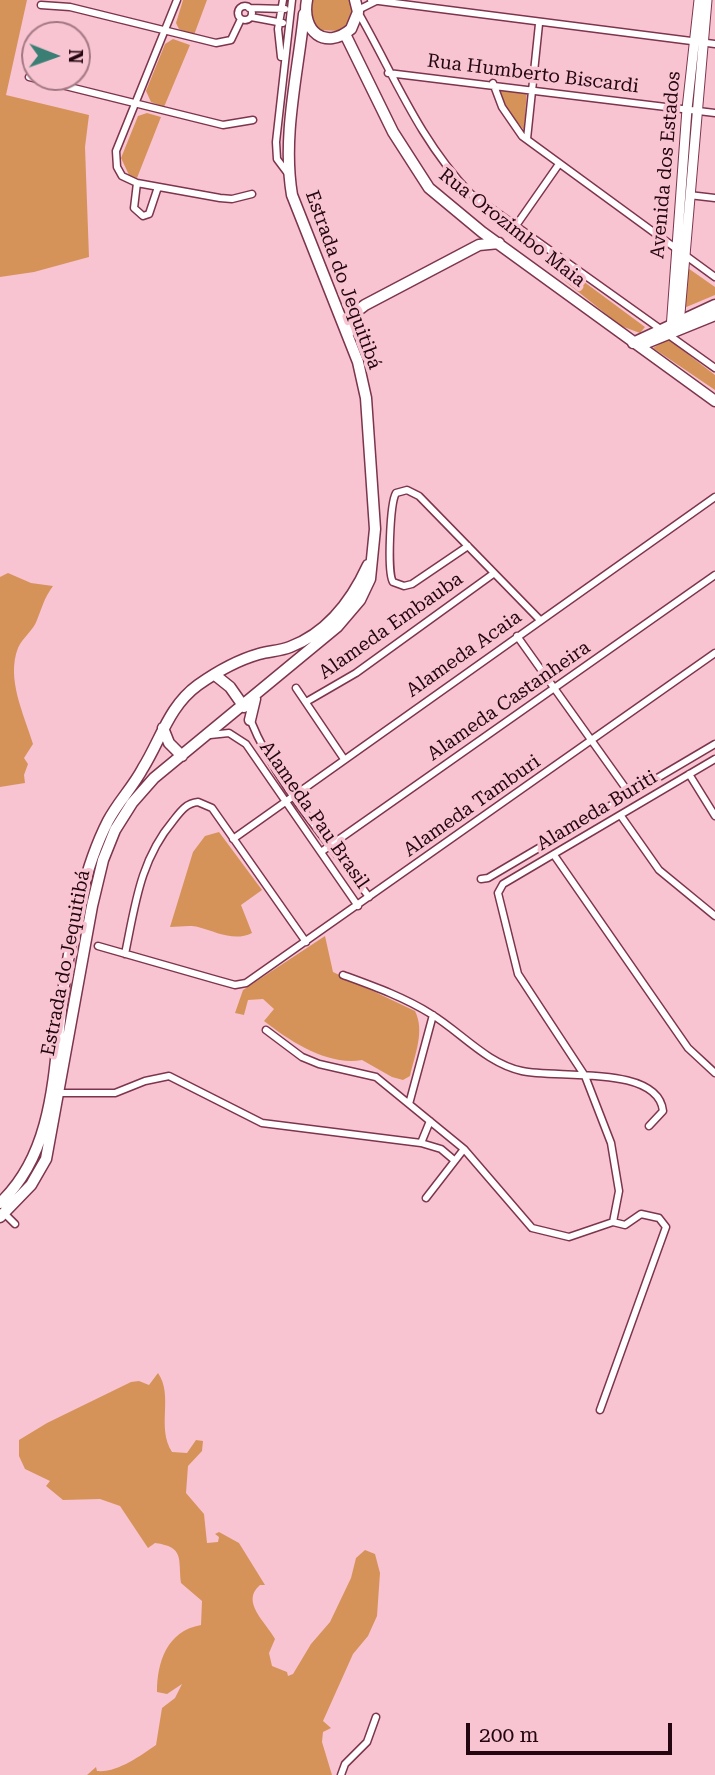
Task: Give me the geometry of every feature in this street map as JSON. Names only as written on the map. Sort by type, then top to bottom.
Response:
[{"type":"main road","name":"Estrada do Jequitibá","points":[[1,1211],[31,1185],[46,1159],[60,1093],[77,984],[103,860],[116,830],[132,803],[154,778],[244,707],[337,627],[360,600],[370,579],[374,502],[366,398],[358,362],[292,195],[289,175],[291,126],[307,0]]},
{"type":"main road","name":"Avenida dos Estados","points":[[671,329],[698,43],[699,0]]},
{"type":"main road","name":"Avenida dos Estados","points":[[698,43],[708,0]]},
{"type":"main road","points":[[304,14],[309,27],[319,35],[332,38],[348,31],[357,8]]},
{"type":"main road","name":"Rua Orozimbo Maia","points":[[348,31],[382,112],[429,188],[474,225],[715,401]]},
{"type":"main road","points":[[474,225],[479,245]]},
{"type":"main road","points":[[348,334],[352,315],[365,305],[479,245],[499,243]]},
{"type":"main road","points":[[330,292],[345,307],[365,305]]},
{"type":"main road","points":[[636,345],[715,305]]},
{"type":"main road","points":[[671,329],[715,315]]},
{"type":"main road","name":"Estrada do Jequitibá","points":[[1,1211],[41,1141],[65,978],[96,846],[109,820],[183,698],[215,676],[259,654],[296,645],[318,631],[338,614],[355,593],[372,557]]},
{"type":"main road","points":[[215,676],[230,687],[244,707]]},
{"type":"main road","points":[[250,720],[252,706],[261,690]]},
{"type":"main road","points":[[163,728],[169,743],[182,756]]},
{"type":"street","points":[[177,0],[135,103],[116,159],[122,176],[137,183],[232,199],[252,194]]},
{"type":"street","points":[[283,0],[279,23],[283,70]]},
{"type":"street","points":[[289,175],[276,152],[292,0]]},
{"type":"street","points":[[715,44],[539,24],[373,1],[357,8],[388,73],[443,165],[471,194],[515,227],[671,329],[715,368]]},
{"type":"street","points":[[41,5],[70,7],[207,42],[226,43],[234,35],[241,19],[238,11],[244,5]]},
{"type":"street","points":[[244,5],[290,10]]},
{"type":"street","points":[[244,5],[251,17]]},
{"type":"street","points":[[241,19],[251,17],[289,23]]},
{"type":"street","points":[[527,139],[539,24]]},
{"type":"street","points":[[348,31],[370,36]]},
{"type":"street","name":"Rua Humberto Biscardi","points":[[388,73],[493,83],[715,113]]},
{"type":"street","points":[[493,83],[512,123],[527,139],[715,277]]},
{"type":"street","points":[[84,91],[223,125],[253,120]]},
{"type":"street","points":[[515,227],[559,164]]},
{"type":"street","points":[[137,183],[134,208],[143,216],[149,214],[153,208],[158,187]]},
{"type":"street","points":[[685,195],[715,198]]},
{"type":"street","points":[[468,547],[412,584],[404,586],[393,582],[388,572],[392,535],[391,505],[396,493],[407,490],[419,496],[540,621]]},
{"type":"street","name":"Alameda Acaia","points":[[233,839],[715,497]]},
{"type":"street","name":"Alameda Embauba","points":[[306,702],[356,673],[493,574]]},
{"type":"street","name":"Alameda Castanheira","points":[[321,852],[715,575]]},
{"type":"street","points":[[517,636],[629,793]]},
{"type":"street","name":"Alameda Tamburi","points":[[125,954],[226,983],[246,983],[715,653]]},
{"type":"street","points":[[296,688],[344,759]]},
{"type":"street","name":"Alameda Pau Brasil","points":[[244,707],[257,737],[369,897]]},
{"type":"street","name":"Alameda Pau Brasil","points":[[206,736],[229,733],[246,744],[358,906]]},
{"type":"street","points":[[246,744],[257,737]]},
{"type":"street","points":[[481,879],[488,878],[715,744]]},
{"type":"street","name":"Alameda Buriti","points":[[585,1076],[518,974],[498,893],[503,884],[715,759]]},
{"type":"street","points":[[689,774],[715,816]]},
{"type":"street","points":[[98,946],[125,954],[149,853],[183,809],[193,802],[207,804],[306,942]]},
{"type":"street","points":[[621,816],[645,855],[659,870],[715,916]]},
{"type":"street","points":[[554,855],[671,1025],[688,1048],[715,1073]]},
{"type":"street","points":[[343,975],[433,1015],[495,1061],[520,1071],[620,1078],[653,1093],[662,1104],[663,1111],[649,1126]]},
{"type":"street","points":[[409,1104],[433,1015]]},
{"type":"street","points":[[266,1030],[302,1057],[319,1064],[376,1077],[464,1149],[532,1228],[569,1237],[613,1222],[625,1226],[637,1216],[645,1214],[659,1218],[666,1227],[600,1409]]},
{"type":"street","points":[[60,1093],[115,1093],[145,1081],[169,1076],[262,1123],[421,1143],[440,1149],[454,1160]]},
{"type":"street","points":[[585,1076],[616,1163],[620,1191],[613,1222]]},
{"type":"street","points":[[421,1143],[430,1121]]},
{"type":"street","points":[[426,1198],[464,1149]]},
{"type":"street","points":[[1,1211],[15,1224]]},
{"type":"street","points":[[341,1775],[345,1763],[367,1742],[376,1717]]},
{"type":"shaded area","points":[[0,0],[27,0],[6,95],[89,115],[85,147],[89,257],[34,272],[0,277]]},
{"type":"shaded area","points":[[183,0],[207,0],[194,35],[179,29],[176,23]]},
{"type":"shaded area","points":[[313,0],[349,0],[352,14],[349,22],[339,31],[319,30],[311,19]]},
{"type":"shaded area","points":[[173,39],[190,45],[164,107],[151,102],[146,91],[165,44]]},
{"type":"shaded area","points":[[498,85],[527,89],[524,130],[507,110]]},
{"type":"shaded area","points":[[147,113],[161,117],[137,178],[129,175],[121,158],[138,116]]},
{"type":"shaded area","points":[[685,266],[715,287],[715,295],[684,308]]},
{"type":"shaded area","points":[[564,267],[645,327],[640,333],[621,326],[561,278]]},
{"type":"shaded area","points":[[668,339],[715,375],[715,390],[653,348]]},
{"type":"shaded area","points":[[8,573],[31,583],[53,586],[35,624],[18,648],[15,660],[15,684],[33,744],[24,758],[28,764],[24,775],[25,783],[0,787],[0,577]]},
{"type":"shaded area","points":[[219,832],[262,890],[241,905],[252,933],[245,936],[232,936],[195,926],[170,927],[193,852],[205,836]]},
{"type":"shaded area","points":[[325,936],[333,972],[415,1011],[419,1035],[410,1076],[403,1080],[392,1077],[362,1060],[336,1059],[310,1051],[264,1021],[274,1009],[263,999],[248,1000],[244,1015],[235,1013],[243,990]]},
{"type":"shaded area","points":[[158,1373],[165,1392],[165,1432],[172,1452],[187,1453],[196,1440],[203,1441],[202,1451],[188,1466],[186,1493],[204,1514],[207,1543],[218,1542],[219,1537],[215,1534],[219,1532],[239,1543],[265,1585],[260,1585],[253,1598],[257,1612],[275,1639],[269,1653],[272,1666],[287,1672],[288,1676],[293,1674],[311,1644],[330,1622],[351,1578],[356,1558],[365,1550],[375,1554],[380,1573],[377,1616],[368,1636],[353,1654],[323,1721],[331,1728],[323,1732],[322,1742],[332,1775],[87,1775],[96,1767],[97,1771],[105,1771],[120,1767],[156,1745],[162,1708],[175,1698],[182,1684],[167,1694],[157,1692],[162,1659],[172,1641],[180,1634],[201,1625],[202,1601],[181,1583],[176,1551],[155,1543],[148,1548],[120,1506],[100,1499],[63,1500],[46,1486],[50,1481],[25,1469],[19,1456],[19,1440],[47,1423],[131,1382],[139,1381],[149,1385]]}]
